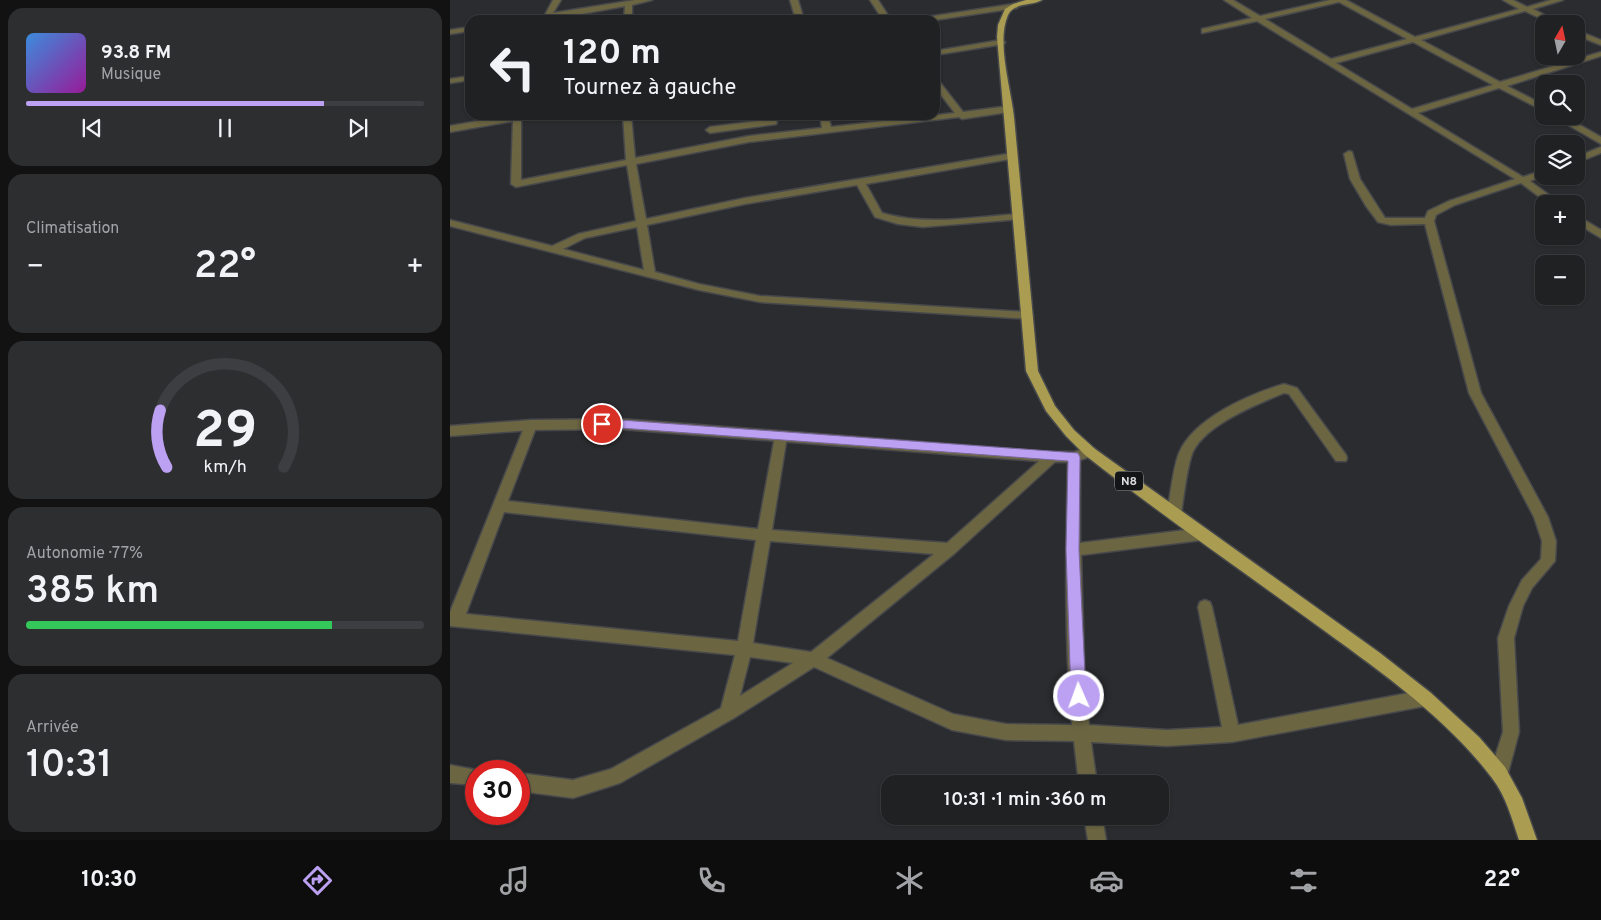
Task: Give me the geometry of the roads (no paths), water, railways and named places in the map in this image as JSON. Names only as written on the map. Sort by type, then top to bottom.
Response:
[{"type":"main road","points":[[1017,4],[1038,0]]},
{"type":"main road","name":"N8","points":[[1017,4],[1006,14],[1001,42],[1009,109],[1032,371],[1050,408],[1070,433],[1090,452],[1374,658],[1425,698],[1473,743],[1499,773],[1516,804],[1528,840]]},
{"type":"street","points":[[548,15],[558,0]]},
{"type":"street","points":[[563,15],[648,0]]},
{"type":"street","points":[[794,0],[798,15]]},
{"type":"street","points":[[874,0],[884,15]]},
{"type":"street","points":[[997,0],[1017,4]]},
{"type":"street","points":[[1228,0],[1524,181],[1543,195]]},
{"type":"street","points":[[1206,32],[1340,0],[1535,104]]},
{"type":"street","points":[[1507,0],[1539,15]]},
{"type":"street","points":[[1330,62],[1559,0]]},
{"type":"street","points":[[629,15],[630,3]]},
{"type":"street","points":[[940,17],[1017,4]]},
{"type":"street","points":[[450,32],[465,30]]},
{"type":"street","points":[[1585,36],[1601,44]]},
{"type":"street","points":[[940,52],[1001,42]]},
{"type":"street","points":[[1412,112],[1601,54]]},
{"type":"street","points":[[450,81],[465,79]]},
{"type":"street","points":[[940,88],[962,116]]},
{"type":"street","points":[[940,118],[1009,109]]},
{"type":"street","points":[[450,129],[496,120]]},
{"type":"street","points":[[517,120],[516,184],[749,139],[923,120]]},
{"type":"street","points":[[627,120],[631,162],[650,274]]},
{"type":"street","points":[[709,120],[712,146]]},
{"type":"street","points":[[825,120],[827,130]]},
{"type":"street","points":[[710,130],[773,122]]},
{"type":"street","points":[[1573,125],[1601,141]]},
{"type":"street","points":[[1585,156],[1601,150]]},
{"type":"street","points":[[1349,154],[1355,179],[1382,220],[1391,222],[1429,221]]},
{"type":"street","points":[[552,250],[582,236],[641,222],[744,201],[1013,156]]},
{"type":"street","points":[[1499,773],[1511,732],[1506,638],[1516,606],[1527,584],[1548,561],[1550,541],[1541,517],[1475,393],[1429,221],[1431,213],[1452,204],[1535,177]]},
{"type":"street","points":[[861,182],[878,215],[898,221],[923,224],[1018,217]]},
{"type":"street","points":[[450,223],[699,287],[760,299],[1027,316]]},
{"type":"street","points":[[1585,224],[1601,235]]},
{"type":"street","points":[[1174,514],[1185,454],[1195,440],[1216,420],[1243,405],[1284,388],[1293,391],[1341,458]]},
{"type":"street","points":[[450,430],[531,425],[620,424],[1052,457],[1074,457],[1090,452]]},
{"type":"street","points":[[531,425],[453,620],[744,649],[813,659],[952,722],[1006,732],[1080,733],[1167,738],[1232,734],[1425,698]]},
{"type":"street","points":[[728,714],[744,649],[781,436]]},
{"type":"street","points":[[530,783],[573,789],[614,778],[728,714],[813,659],[950,550],[1052,457]]},
{"type":"street","points":[[1074,457],[1073,550],[1080,733],[1087,775]]},
{"type":"street","points":[[500,506],[764,535],[950,550]]},
{"type":"street","points":[[1073,550],[1202,534]]},
{"type":"street","points":[[1205,607],[1232,734]]},
{"type":"street","points":[[450,774],[465,776]]},
{"type":"street","points":[[1094,825],[1097,840]]}]
